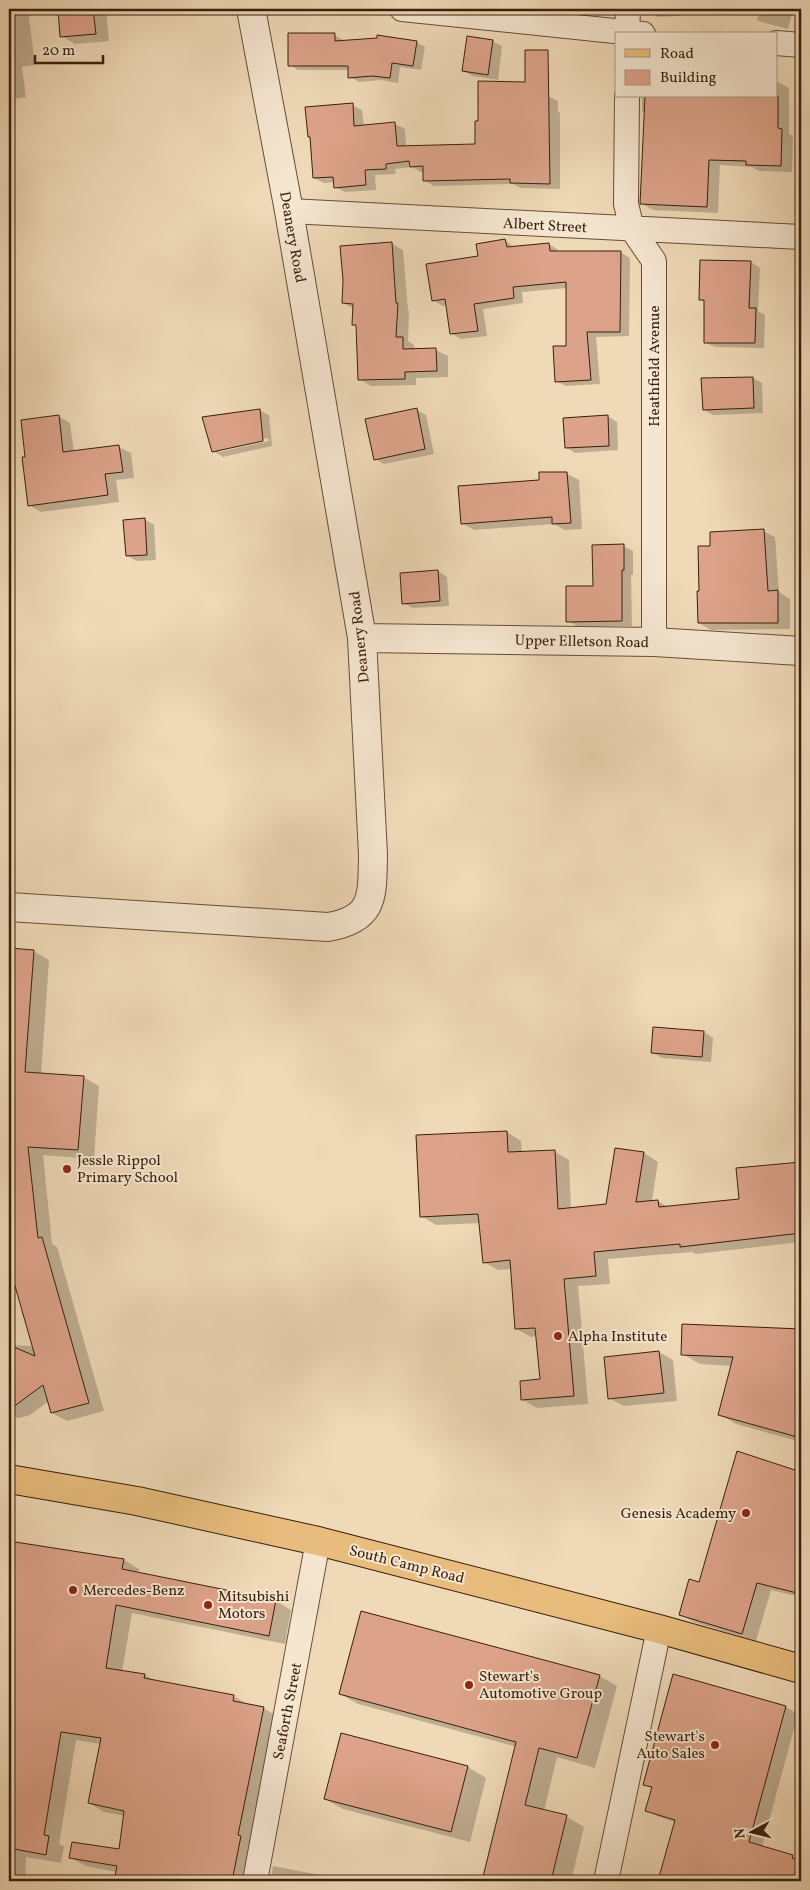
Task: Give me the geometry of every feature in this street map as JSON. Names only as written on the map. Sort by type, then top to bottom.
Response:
[{"type":"main road","name":"South Camp Road","points":[[9,1478],[137,1501],[318,1542],[659,1628],[801,1669]]},
{"type":"street","name":"Deanery Road","points":[[9,907],[328,927],[344,924],[359,917],[368,904],[372,890],[373,855],[362,638],[289,211],[251,9]]},
{"type":"street","points":[[402,9],[622,32]]},
{"type":"street","points":[[628,9],[632,32]]},
{"type":"street","points":[[778,43],[801,45]]},
{"type":"street","name":"Heathfield Avenue","points":[[627,98],[626,204],[632,229],[654,261],[654,642]]},
{"type":"street","name":"Albert Street","points":[[289,211],[801,237]]},
{"type":"street","name":"Upper Elletson Road","points":[[362,638],[654,642],[801,651]]},
{"type":"street","name":"Seaforth Street","points":[[255,1881],[318,1542]]},
{"type":"street","points":[[606,1881],[659,1628]]},
{"type":"building","points":[[58,9],[93,9],[96,34],[60,37]]},
{"type":"building","points":[[288,33],[335,33],[335,41],[377,38],[377,35],[417,41],[413,66],[392,63],[390,78],[372,76],[348,78],[348,66],[288,66]]},
{"type":"building","points":[[467,36],[493,40],[488,75],[462,71]]},
{"type":"building","points":[[525,50],[548,50],[550,184],[510,183],[510,179],[423,181],[423,166],[410,167],[409,161],[386,164],[386,169],[365,170],[366,185],[334,188],[333,177],[313,178],[310,137],[308,137],[305,107],[353,103],[354,126],[395,122],[397,146],[475,144],[475,121],[478,121],[478,81],[525,82]]},
{"type":"building","points":[[645,98],[778,98],[778,128],[782,129],[781,166],[746,165],[746,161],[709,160],[707,207],[640,204]]},
{"type":"building","points":[[505,239],[507,247],[549,243],[550,251],[621,251],[620,332],[587,332],[591,380],[555,382],[553,346],[566,346],[566,282],[513,287],[514,298],[474,304],[478,331],[450,334],[445,299],[432,301],[426,264],[478,256],[476,244]]},
{"type":"building","points":[[392,242],[396,303],[398,303],[396,337],[403,337],[403,349],[436,348],[437,371],[405,372],[405,379],[358,380],[356,325],[352,325],[353,304],[342,303],[343,280],[340,246]]},
{"type":"building","points":[[700,260],[751,261],[749,308],[756,308],[755,343],[704,343],[704,300],[699,300]]},
{"type":"building","points":[[753,377],[754,408],[703,410],[701,378]]},
{"type":"building","points":[[417,408],[425,449],[374,460],[365,419]]},
{"type":"building","points":[[260,409],[263,441],[212,452],[202,417]]},
{"type":"building","points":[[59,415],[63,452],[119,445],[123,472],[105,474],[108,495],[28,506],[22,457],[25,457],[21,420]]},
{"type":"building","points":[[608,415],[609,446],[565,448],[563,418]]},
{"type":"building","points":[[539,472],[567,472],[571,523],[552,524],[552,517],[461,524],[458,486],[539,480]]},
{"type":"building","points":[[145,518],[147,555],[126,556],[123,520]]},
{"type":"building","points":[[764,529],[768,591],[778,590],[778,623],[698,623],[698,546],[710,546],[710,532]]},
{"type":"building","points":[[624,544],[622,621],[566,622],[566,586],[593,586],[592,545]]},
{"type":"building","points":[[438,570],[440,601],[402,604],[400,573]]},
{"type":"building","points":[[9,948],[34,950],[25,1072],[84,1076],[78,1150],[28,1147],[38,1238],[42,1237],[89,1403],[51,1413],[43,1385],[9,1410],[9,1345],[35,1356],[9,1265]]},
{"type":"building","points":[[653,1027],[704,1031],[702,1057],[651,1053]]},
{"type":"building","points":[[507,1131],[508,1152],[555,1150],[558,1209],[606,1204],[615,1148],[644,1152],[636,1202],[658,1200],[659,1207],[739,1199],[736,1168],[801,1162],[801,1191],[796,1191],[801,1233],[680,1247],[680,1244],[594,1252],[596,1276],[564,1279],[574,1396],[521,1400],[520,1381],[540,1379],[535,1328],[515,1329],[510,1260],[483,1263],[478,1214],[420,1217],[416,1135]]},
{"type":"building","points":[[682,1324],[801,1329],[801,1438],[718,1415],[733,1357],[681,1355]]},
{"type":"building","points":[[659,1351],[664,1393],[608,1399],[604,1357]]},
{"type":"building","points":[[737,1451],[801,1472],[801,1594],[757,1583],[742,1634],[679,1615],[689,1579],[699,1582]]},
{"type":"building","points":[[9,1541],[124,1559],[122,1569],[276,1600],[269,1636],[116,1605],[106,1668],[145,1674],[144,1678],[234,1695],[233,1701],[264,1707],[238,1835],[241,1836],[232,1881],[114,1881],[117,1866],[69,1858],[72,1842],[119,1849],[124,1811],[88,1803],[101,1738],[61,1732],[44,1835],[49,1836],[46,1855],[9,1848]]},
{"type":"building","name":"Stewart's Automotive Group","points":[[361,1611],[600,1675],[577,1758],[539,1748],[525,1805],[567,1815],[551,1881],[482,1881],[516,1742],[339,1694]]},
{"type":"building","name":"Stewart's Auto Sales","points":[[673,1674],[786,1706],[749,1842],[793,1855],[792,1858],[801,1860],[801,1881],[672,1881],[659,1877],[675,1820],[645,1811],[652,1787],[643,1785]]},
{"type":"building","points":[[341,1733],[468,1766],[451,1832],[324,1799]]},
{"type":"place","name":"Jessle Rippol Primary School","points":[[67,1169]]},
{"type":"place","name":"Alpha Institute","points":[[558,1336]]},
{"type":"place","name":"Genesis Academy","points":[[746,1513]]},
{"type":"place","name":"Mercedes-Benz","points":[[73,1590]]},
{"type":"place","name":"Mitsubishi Motors","points":[[208,1605]]},
{"type":"place","name":"Stewart's Automotive Group","points":[[469,1685]]},
{"type":"place","name":"Stewart's Auto Sales","points":[[715,1745]]}]
